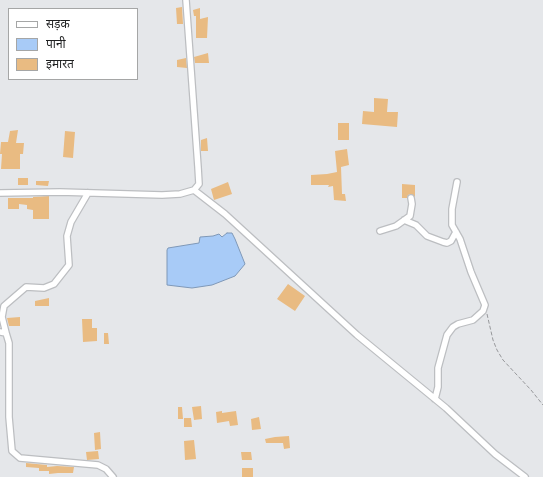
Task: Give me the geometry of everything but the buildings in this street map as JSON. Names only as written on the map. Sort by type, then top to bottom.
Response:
[{"type":"street","points":[[0,193],[88,193],[162,196],[180,194],[194,190],[199,184],[186,0]]},
{"type":"street","points":[[435,399],[438,387],[438,368],[447,335],[453,327],[458,324],[473,320],[484,311],[485,305],[471,272],[460,239],[452,224],[451,216],[457,182]]},
{"type":"street","points":[[194,190],[225,214],[357,335],[446,408],[494,454],[525,477]]},
{"type":"street","points":[[88,193],[71,222],[67,236],[69,265],[54,284],[44,288],[26,287],[4,306],[2,317],[9,343],[9,417],[12,451],[20,458],[98,465],[106,469],[113,477]]},
{"type":"street","points":[[380,231],[396,226],[410,216],[412,211],[411,198]]},
{"type":"street","points":[[404,220],[416,225],[427,236],[447,243],[451,241],[456,232]]},
{"type":"street","points":[[0,332],[6,333]]},
{"type":"path","points":[[484,308],[487,313],[493,340],[503,360],[543,405]]},
{"type":"water","points":[[227,233],[232,233],[245,264],[235,276],[212,285],[192,288],[167,285],[168,248],[199,243],[200,237],[219,234],[222,237]]}]
